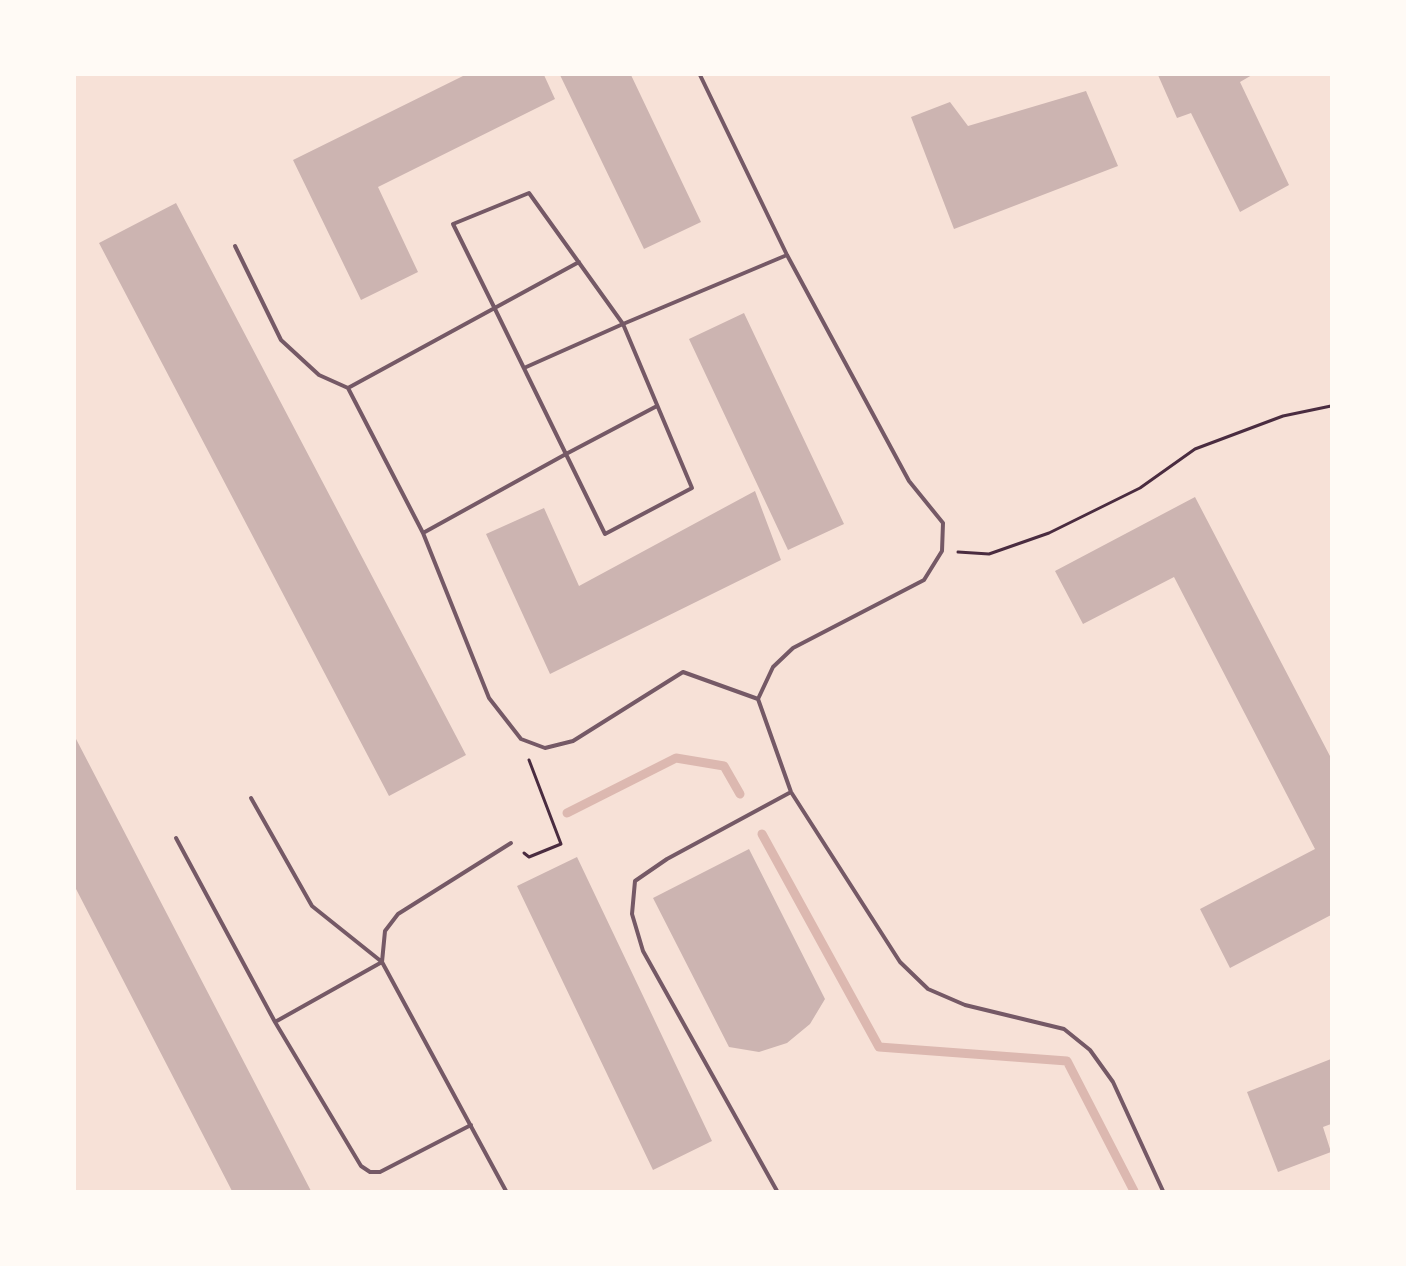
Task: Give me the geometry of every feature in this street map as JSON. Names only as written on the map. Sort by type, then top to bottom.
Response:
[{"type":"lane","points":[[700,75],[787,256],[909,481],[943,522],[942,551],[924,580],[793,648],[773,667],[758,699],[792,792],[900,962],[928,989],[965,1005],[1064,1029],[1090,1050],[1112,1082],[1163,1191]]},
{"type":"lane","points":[[529,192],[623,324],[692,488],[605,534],[453,224],[529,192]]},
{"type":"lane","points":[[235,246],[281,340],[319,375],[348,388],[424,533],[489,698],[521,739],[545,748],[573,741],[683,672],[758,699]]},
{"type":"lane","points":[[524,368],[623,324],[787,256]]},
{"type":"lane","points":[[348,388],[579,262]]},
{"type":"lane","points":[[424,533],[657,406]]},
{"type":"lane","points":[[777,1191],[643,951],[632,914],[636,881],[666,859],[792,792]]},
{"type":"lane","points":[[251,798],[312,906],[382,962],[506,1191]]},
{"type":"lane","points":[[176,838],[275,1022],[361,1166],[370,1172],[380,1172],[471,1126]]},
{"type":"lane","points":[[382,962],[385,932],[398,914],[511,844]]},
{"type":"lane","points":[[275,1022],[382,962]]},
{"type":"path","points":[[942,551],[989,554],[1049,533],[1140,488],[1195,449],[1283,416],[1331,406]]},
{"type":"path","points":[[511,844],[529,857],[561,844],[521,739]]},
{"type":"building","points":[[465,75],[544,75],[555,99],[378,187],[418,272],[361,300],[293,160]]},
{"type":"building","points":[[560,75],[631,75],[701,222],[644,249]]},
{"type":"building","points":[[1158,75],[1252,75],[1240,82],[1289,185],[1240,212],[1191,113],[1177,118]]},
{"type":"building","points":[[1086,91],[1118,166],[954,229],[911,117],[950,102],[968,126]]},
{"type":"building","points":[[176,203],[466,755],[389,796],[99,243]]},
{"type":"building","points":[[744,313],[844,524],[788,550],[689,339]]},
{"type":"building","points":[[755,491],[781,560],[550,674],[486,534],[544,508],[579,586]]},
{"type":"building","points":[[1195,497],[1331,758],[1331,915],[1230,968],[1200,909],[1315,849],[1174,577],[1083,624],[1055,571]]},
{"type":"building","points":[[75,737],[311,1191],[232,1191],[75,887]]},
{"type":"building","points":[[749,849],[825,999],[810,1024],[787,1043],[759,1052],[729,1047],[653,898]]},
{"type":"building","points":[[577,857],[712,1141],[653,1170],[517,886]]},
{"type":"building","points":[[1331,1059],[1331,1124],[1323,1127],[1331,1152],[1278,1172],[1247,1092]]},
{"type":"waterway","points":[[567,813],[676,758],[724,766],[740,794]]},
{"type":"waterway","points":[[762,834],[879,1047],[1067,1061],[1134,1191]]}]
